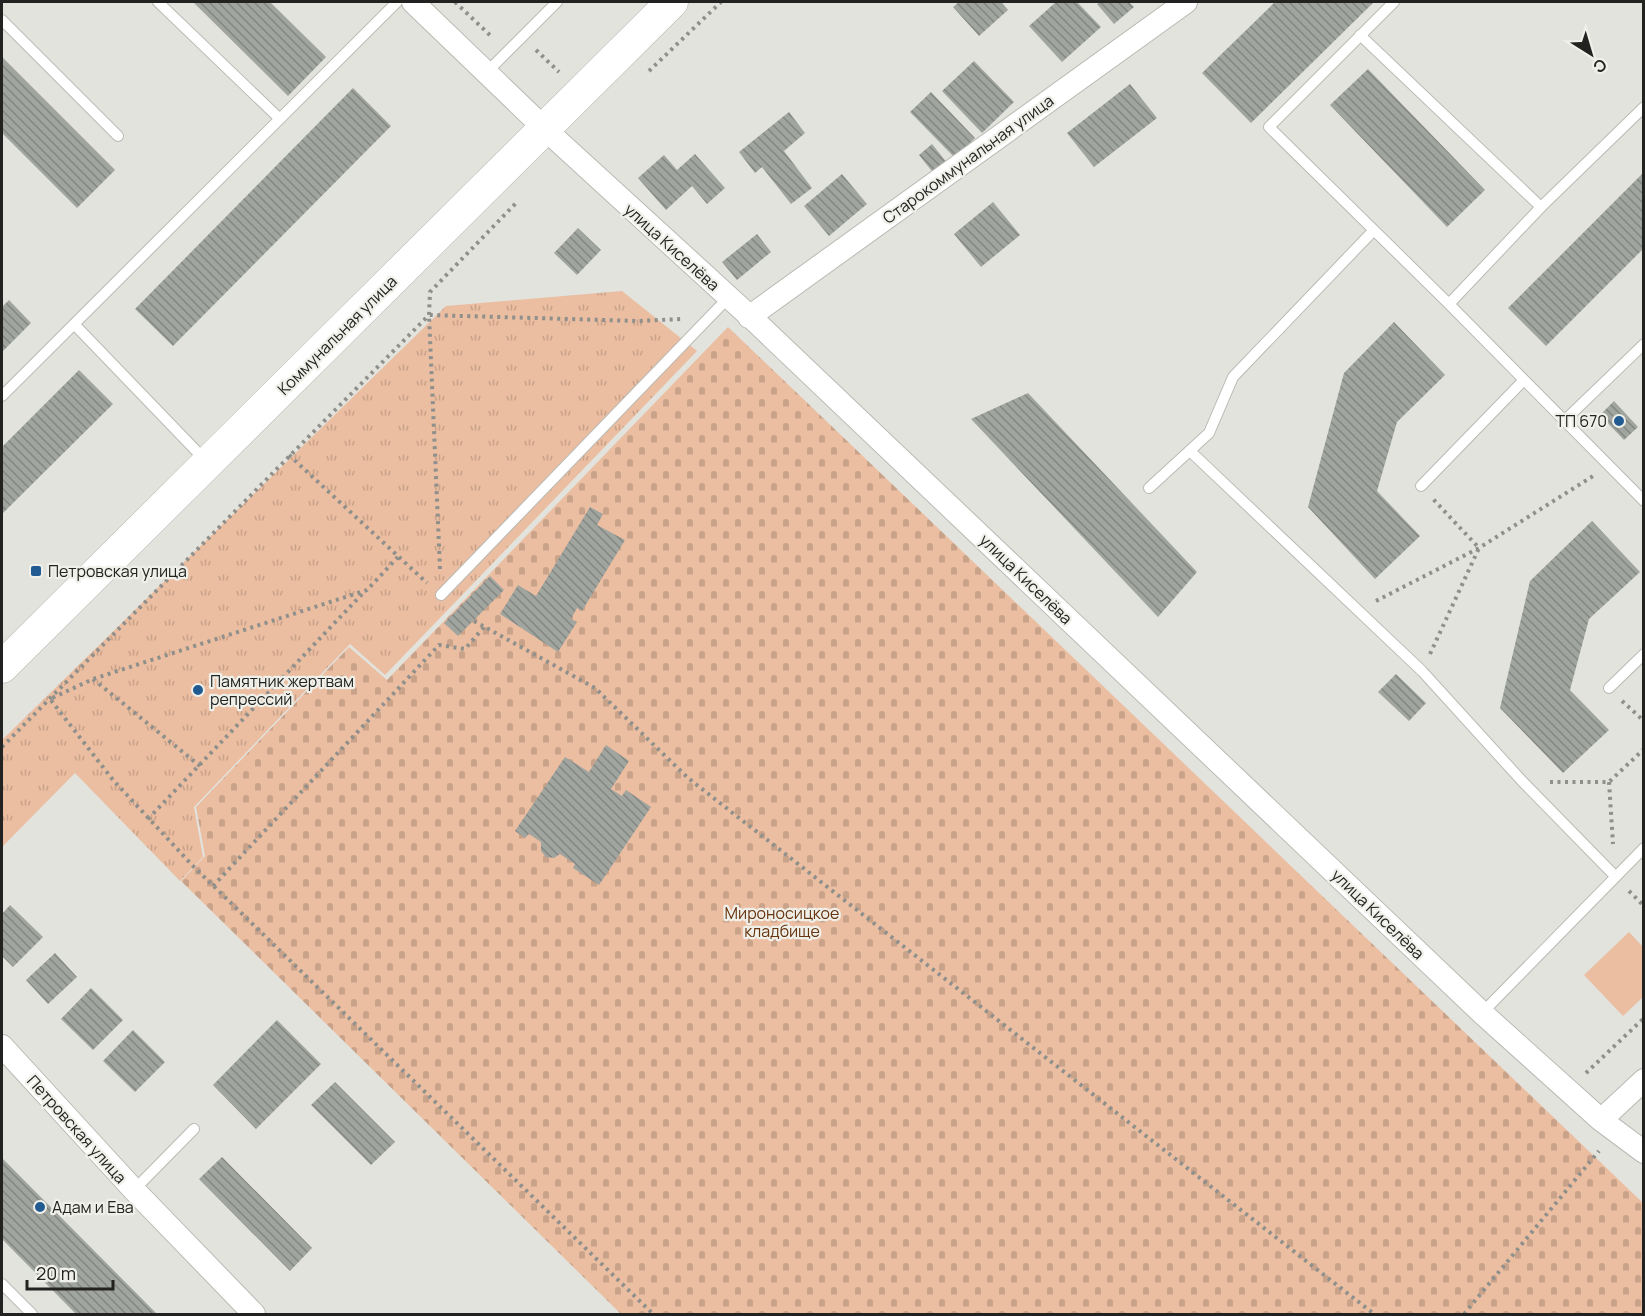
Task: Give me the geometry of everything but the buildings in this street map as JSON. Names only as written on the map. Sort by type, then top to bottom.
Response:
[{"type":"main road","name":"Коммунальная улица","points":[[2,667],[546,130],[672,2]]},
{"type":"street","name":"улица Киселёва","points":[[413,2],[546,130],[749,316],[1482,1013],[1609,1127],[1643,1152]]},
{"type":"street","name":"Старокоммунальная улица","points":[[749,316],[1186,2]]},
{"type":"street","name":"Петровская улица","points":[[2,1046],[134,1191],[254,1314]]},
{"type":"street","points":[[1609,1127],[1644,1080]]},
{"type":"lane","points":[[158,2],[280,119]]},
{"type":"lane","points":[[2,396],[397,2]]},
{"type":"lane","points":[[487,72],[557,2]]},
{"type":"lane","points":[[1394,2],[1269,127],[1644,501]]},
{"type":"lane","points":[[2,20],[117,136]]},
{"type":"lane","points":[[1360,35],[1541,207]]},
{"type":"lane","points":[[1449,304],[1541,207],[1644,107]]},
{"type":"lane","points":[[1149,488],[1209,433],[1233,377],[1374,230]]},
{"type":"lane","points":[[441,595],[728,298]]},
{"type":"lane","points":[[74,324],[208,463]]},
{"type":"lane","points":[[1564,421],[1644,344]]},
{"type":"lane","points":[[1421,486],[1524,380]]},
{"type":"lane","points":[[1190,451],[1356,611],[1422,671],[1522,782],[1615,876]]},
{"type":"lane","points":[[1609,688],[1644,654]]},
{"type":"lane","points":[[1482,1013],[1644,848]]},
{"type":"lane","points":[[134,1191],[194,1130]]},
{"type":"lane","points":[[2,1284],[32,1314]]},
{"type":"path","points":[[454,2],[507,52]]},
{"type":"path","points":[[441,595],[429,315],[430,292],[511,208]]},
{"type":"path","points":[[2,747],[429,315],[638,321],[709,318]]},
{"type":"path","points":[[289,456],[441,595]]},
{"type":"path","points":[[1356,611],[1479,548],[1609,466]]},
{"type":"path","points":[[1421,486],[1479,548]]},
{"type":"path","points":[[1422,671],[1479,548]]},
{"type":"path","points":[[148,819],[398,557]]},
{"type":"path","points":[[50,699],[93,679],[367,590]]},
{"type":"path","points":[[474,621],[596,688],[688,778],[1374,1314]]},
{"type":"path","points":[[213,886],[439,645],[465,649],[484,627]]},
{"type":"path","points":[[93,679],[200,765]]},
{"type":"path","points":[[1609,688],[1644,721]]},
{"type":"path","points":[[50,699],[113,780],[213,886],[653,1314]]},
{"type":"path","points":[[1522,782],[1609,782],[1644,749]]},
{"type":"path","points":[[1609,782],[1615,876]]},
{"type":"path","points":[[1568,1090],[1644,1018]]},
{"type":"path","points":[[1464,1314],[1609,1127]]},
{"type":"green space","points":[[622,291],[697,351],[385,675],[350,644],[194,807],[203,857],[180,881],[75,773],[2,847],[2,740],[446,306]]},
{"type":"green space","name":"Мироносицкое кладбище","points":[[728,327],[1643,1203],[1643,1314],[621,1314],[181,881],[205,856],[196,807],[349,647],[387,680]]},
{"type":"green space","points":[[1629,932],[1643,947],[1643,997],[1623,1016],[1584,975]]},
{"type":"place","name":"ТП 670","points":[[1619,421]]},
{"type":"place","name":"Петровская улица","points":[[36,571]]},
{"type":"place","name":"Памятник жертвам репрессий","points":[[198,690]]},
{"type":"place","name":"Адам и Ева","points":[[40,1207]]}]
